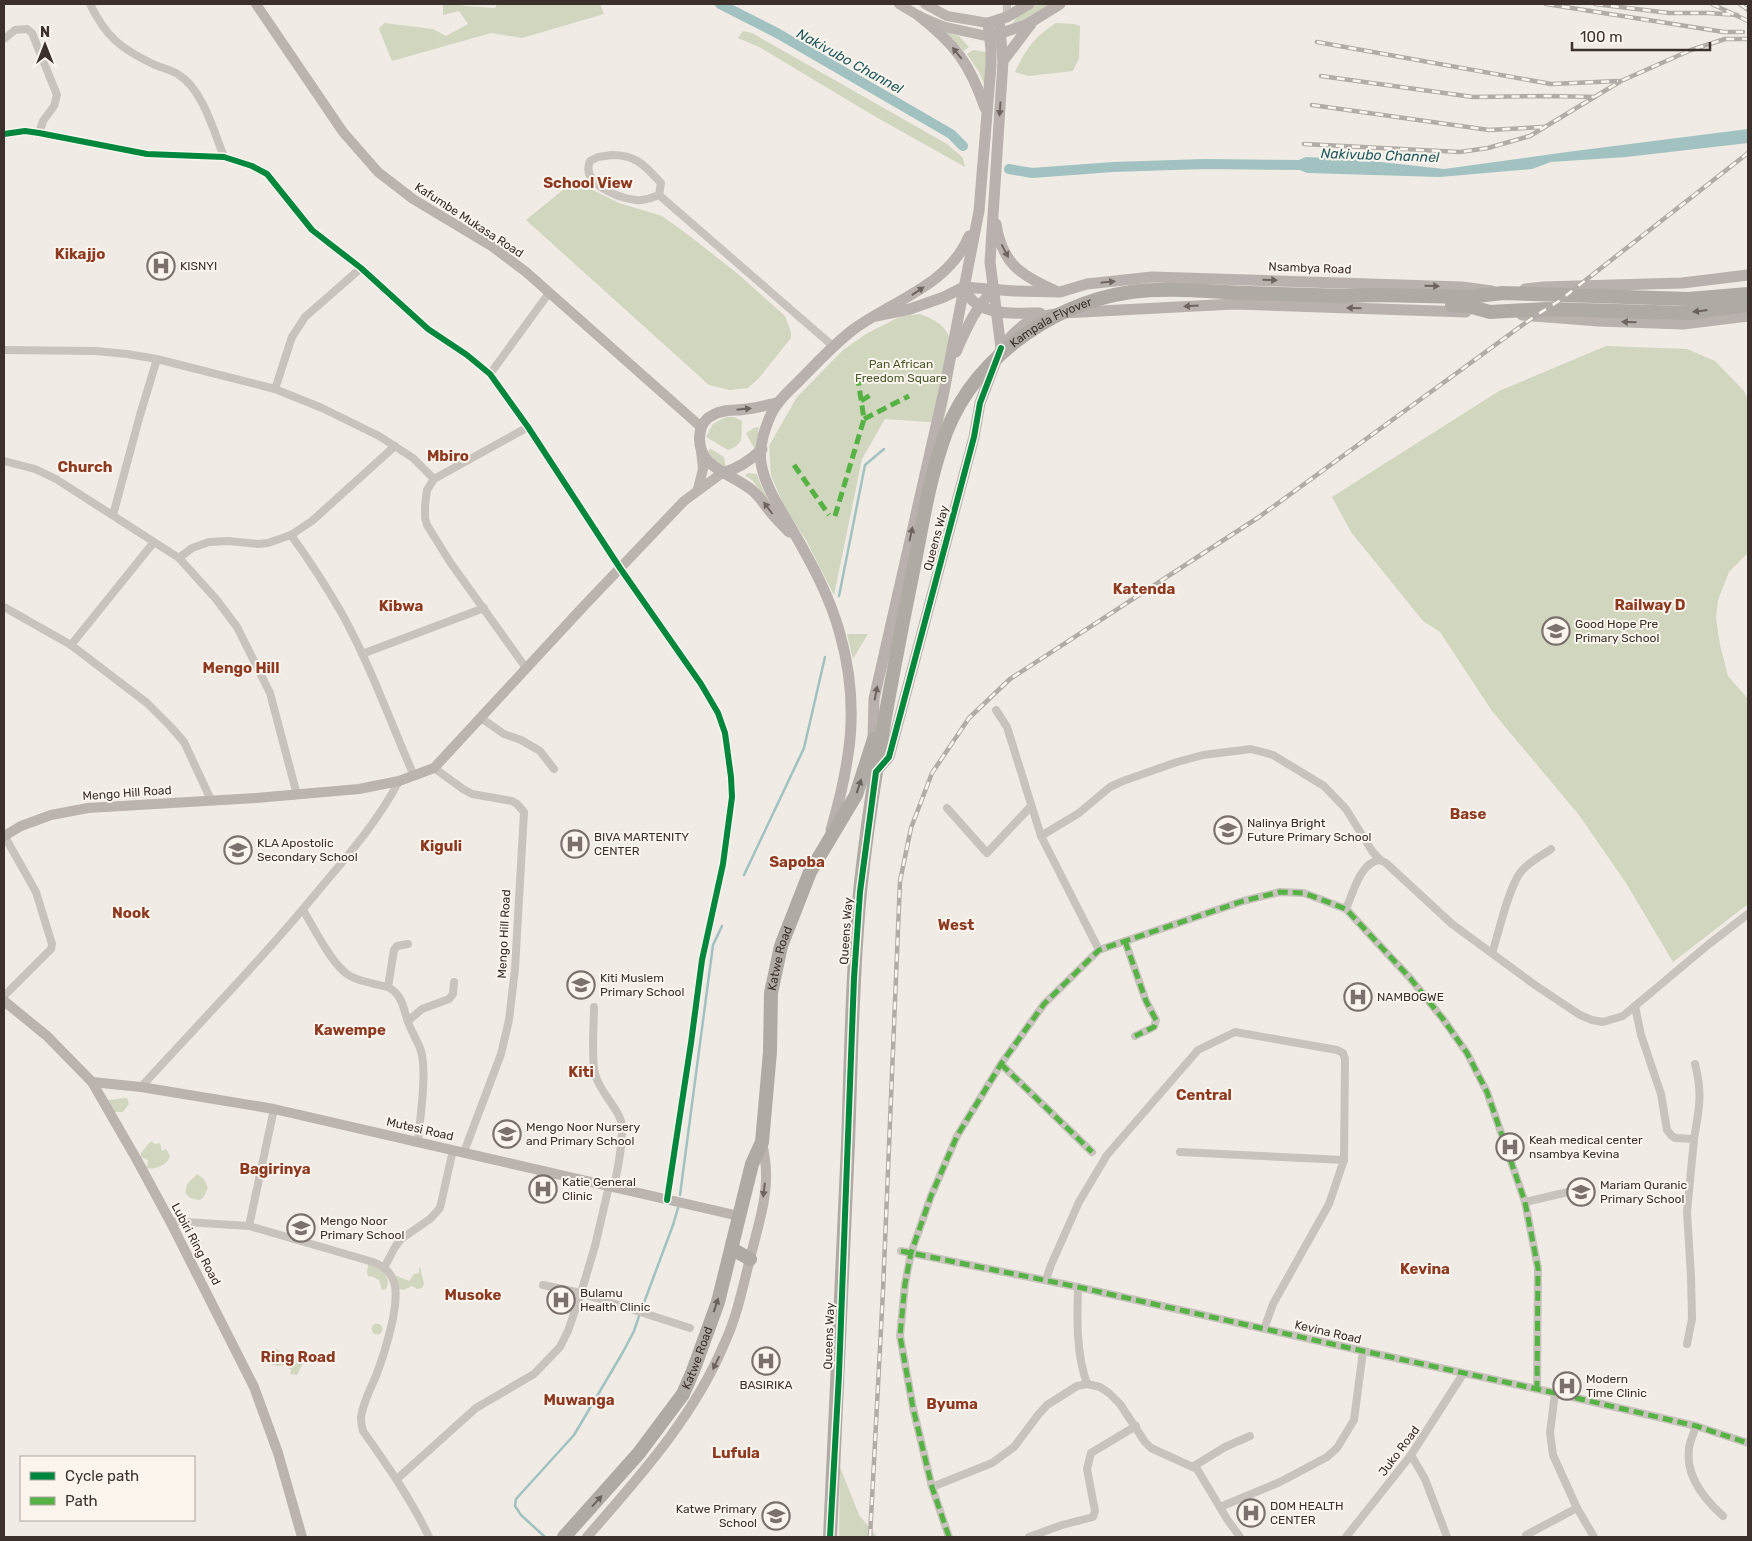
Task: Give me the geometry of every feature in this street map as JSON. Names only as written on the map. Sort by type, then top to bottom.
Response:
[{"type":"highway","name":"Kampala Flyover","points":[[889,693],[912,576],[941,446],[952,419],[967,393],[1007,348],[1031,330],[1054,317],[1082,303],[1108,296],[1156,290],[1347,296]]},
{"type":"highway","points":[[1347,296],[1468,297],[1503,293],[1688,299],[1748,294]]},
{"type":"highway","points":[[1347,296],[1374,300],[1468,306],[1490,312],[1546,309],[1748,314]]},
{"type":"highway","points":[[876,772],[889,693]]},
{"type":"highway","name":"Katwe Road","points":[[569,1536],[639,1453],[682,1394],[693,1372],[718,1302],[739,1216],[759,1164],[770,1052],[771,993],[781,946],[810,872],[856,796],[889,693]]},
{"type":"highway","name":"Queens Way","points":[[830,1537],[839,1364],[854,978],[860,892],[876,772]]},
{"type":"highway","points":[[732,1249],[750,1258]]},
{"type":"main road","points":[[873,741],[874,699],[948,372],[979,211],[986,112],[998,20],[1029,4]]},
{"type":"main road","points":[[996,35],[1035,20],[1060,4]]},
{"type":"main road","points":[[919,16],[938,31],[960,56],[974,77],[986,112]]},
{"type":"main road","points":[[1003,61],[1035,20]]},
{"type":"main road","points":[[996,35],[1003,61],[993,204],[1000,241],[1005,255],[1025,276],[1060,292]]},
{"type":"main road","name":"Queens Way","points":[[876,772],[889,756],[971,446],[980,403],[1001,348],[990,262],[993,204]]},
{"type":"main road","points":[[827,844],[844,784],[850,750],[850,688],[845,653],[836,618],[826,593],[769,487],[762,463],[762,449],[769,418],[777,403],[854,329],[919,291],[949,267],[964,248],[979,211]]},
{"type":"main road","name":"Nsambya Road","points":[[964,287],[1060,292],[1087,284],[1152,276],[1462,287],[1503,293],[1543,287],[1682,283],[1748,275]]},
{"type":"main road","points":[[964,287],[972,300],[985,308],[1011,313],[1060,313],[1234,304],[1490,312]]},
{"type":"main road","points":[[876,316],[910,309],[944,297],[964,287]]},
{"type":"main road","points":[[948,372],[964,332],[980,305],[994,290]]},
{"type":"main road","points":[[1001,348],[1011,335],[1027,322],[1046,315],[1060,313]]},
{"type":"main road","points":[[777,403],[714,414],[706,419],[701,427],[700,446],[711,466],[754,492],[800,544]]},
{"type":"main road","points":[[722,473],[729,472],[749,461],[762,449]]},
{"type":"street","points":[[90,4],[99,23],[117,43],[150,63],[180,75],[198,94],[224,157]]},
{"type":"street","name":"Kafumbe Mukasa Road","points":[[256,4],[343,132],[378,172],[413,199],[492,247],[526,272],[701,427]]},
{"type":"street","points":[[899,4],[919,16],[955,30],[996,35]]},
{"type":"street","points":[[924,4],[948,16],[998,20],[1007,4]]},
{"type":"street","points":[[4,40],[15,30],[27,29],[32,33],[57,95],[54,106],[42,121],[39,133]]},
{"type":"street","points":[[4,134],[25,131],[147,154],[224,157],[252,166],[267,174],[312,230],[361,268],[428,329],[490,374],[528,427],[620,568],[701,684],[718,714],[725,733],[732,797],[720,881],[702,960],[667,1200]]},
{"type":"street","points":[[612,155],[624,155],[633,158],[643,163],[661,183],[659,195],[636,200],[606,190],[593,181],[588,170],[590,161],[598,157],[612,155]]},
{"type":"street","points":[[659,195],[834,347]]},
{"type":"street","points":[[275,389],[292,336],[305,317],[361,268]]},
{"type":"street","points":[[490,374],[549,293]]},
{"type":"street","points":[[4,350],[96,351],[127,354],[157,359],[275,389],[322,408],[379,436],[413,458],[434,479]]},
{"type":"street","points":[[113,516],[157,359]]},
{"type":"street","points":[[526,668],[450,562],[427,525],[425,518],[427,490],[434,479],[528,427]]},
{"type":"street","points":[[180,558],[192,548],[209,542],[228,541],[258,544],[268,543],[291,535],[312,520],[395,446]]},
{"type":"street","points":[[698,489],[703,469],[700,446]]},
{"type":"street","points":[[4,461],[35,469],[56,478],[180,558],[216,599],[237,627],[270,693],[297,795]]},
{"type":"street","name":"Mengo Hill Road","points":[[4,836],[22,826],[51,815],[88,808],[297,795],[358,789],[399,781],[434,768],[684,501],[722,473]]},
{"type":"street","points":[[291,535],[341,612],[362,654],[414,776]]},
{"type":"street","points":[[71,645],[154,542]]},
{"type":"street","points":[[4,607],[71,645],[147,703],[170,726],[188,748],[211,800]]},
{"type":"street","points":[[362,654],[484,608]]},
{"type":"street","points":[[996,710],[1007,727],[1041,836],[1099,950]]},
{"type":"street","points":[[481,718],[504,734],[521,740],[540,751],[554,769]]},
{"type":"street","points":[[1041,836],[1079,813],[1110,787],[1169,764],[1203,755],[1251,749],[1273,755],[1324,786],[1346,809],[1372,851],[1380,860],[1386,863],[1452,924],[1535,985],[1580,1015],[1603,1022],[1623,1016],[1748,914]]},
{"type":"street","name":"Mengo Hill Road","points":[[434,768],[472,794],[512,801],[524,812],[515,969],[509,1020],[501,1054],[464,1152]]},
{"type":"street","points":[[141,1087],[303,910],[369,828],[390,798],[399,781]]},
{"type":"street","points":[[947,808],[987,853],[1031,806]]},
{"type":"street","points":[[4,836],[36,892],[52,944],[50,949],[4,996]]},
{"type":"street","points":[[1492,953],[1510,895],[1519,875],[1531,862],[1551,849]]},
{"type":"street","points":[[1346,909],[1355,887],[1367,866],[1372,862],[1380,860]]},
{"type":"street","points":[[949,1537],[932,1487],[913,1408],[900,1336],[905,1284],[911,1253],[932,1196],[958,1136],[1001,1064],[1044,1004],[1099,950],[1243,901],[1280,892],[1304,893],[1346,909],[1444,1018],[1467,1053],[1487,1092],[1525,1202],[1538,1268],[1537,1389]]},
{"type":"street","points":[[303,910],[333,959],[342,970],[349,976],[388,987],[400,997],[420,1049],[423,1092],[418,1141]]},
{"type":"street","points":[[1124,941],[1146,1001],[1156,1020],[1154,1027],[1135,1036]]},
{"type":"street","points":[[388,987],[394,950],[397,946],[408,944]]},
{"type":"street","points":[[408,1021],[422,1009],[449,999],[453,994],[454,982]]},
{"type":"street","name":"Lubiri Ring Road","points":[[4,1000],[47,1036],[92,1082],[170,1221],[237,1350],[262,1406],[278,1453],[302,1537]]},
{"type":"street","points":[[1635,1006],[1641,1036],[1661,1094],[1667,1130],[1675,1138],[1694,1139]]},
{"type":"street","points":[[397,1479],[476,1408],[534,1374],[560,1347],[568,1331],[612,1186],[621,1142],[621,1121],[603,1093],[595,1073],[594,1007]]},
{"type":"street","points":[[1046,1280],[1079,1202],[1108,1155],[1198,1050],[1235,1032],[1337,1050],[1343,1053],[1345,1059],[1344,1160],[1329,1204],[1274,1304],[1264,1329]]},
{"type":"street","points":[[1001,1064],[1092,1152]]},
{"type":"street","points":[[1687,1344],[1692,1310],[1687,1212],[1694,1139],[1701,1094],[1695,1064]]},
{"type":"street","name":"Mutesi Road","points":[[92,1082],[141,1087],[274,1109],[739,1216]]},
{"type":"street","points":[[249,1226],[274,1109]]},
{"type":"street","points":[[384,1268],[401,1239],[428,1222],[440,1208],[453,1150]]},
{"type":"street","points":[[1180,1152],[1344,1160]]},
{"type":"street","name":"Katwe Road","points":[[587,1537],[648,1464],[686,1414],[700,1392],[726,1342],[763,1205],[767,1173],[759,1164]]},
{"type":"street","points":[[1525,1202],[1581,1189]]},
{"type":"street","points":[[170,1221],[249,1226],[373,1262],[390,1274],[395,1285],[394,1312],[384,1351],[361,1413],[362,1431],[397,1479],[417,1512],[429,1537]]},
{"type":"street","name":"Kevina Road","points":[[901,1251],[1046,1280],[1363,1352],[1555,1392],[1696,1426],[1748,1443]]},
{"type":"street","points":[[543,1285],[581,1293],[690,1328]]},
{"type":"street","points":[[1078,1287],[1080,1357],[1087,1384]]},
{"type":"street","points":[[1220,1507],[1280,1482],[1327,1457],[1337,1448],[1354,1420],[1363,1352]]},
{"type":"street","name":"Juko Road","points":[[1346,1537],[1411,1456],[1463,1374]]},
{"type":"street","points":[[932,1487],[992,1463],[1014,1447],[1047,1405],[1077,1386],[1087,1384],[1110,1392],[1136,1426],[1144,1442],[1151,1448],[1194,1466],[1201,1474],[1240,1537]]},
{"type":"street","points":[[1555,1392],[1550,1433],[1553,1455],[1577,1508],[1594,1537]]},
{"type":"street","points":[[1029,1537],[1062,1525],[1093,1517],[1095,1512],[1086,1469],[1091,1453],[1136,1426]]},
{"type":"street","points":[[1696,1426],[1689,1449],[1689,1463],[1693,1476],[1709,1504],[1723,1516]]},
{"type":"street","points":[[1194,1466],[1225,1447],[1250,1436]]},
{"type":"street","points":[[1411,1456],[1425,1478],[1447,1537]]},
{"type":"street","points":[[1526,1535],[1577,1508]]},
{"type":"green space","points":[[443,4],[495,8],[497,4],[600,4],[604,14],[522,38],[491,33],[392,61],[379,29],[384,23],[433,29],[446,36],[468,24],[459,11],[443,15]]},
{"type":"green space","points":[[1037,4],[1052,4],[1022,21],[1012,24],[1018,16]]},
{"type":"green space","points":[[1056,23],[1080,26],[1079,58],[1073,71],[1028,76],[1015,72],[1031,44]]},
{"type":"green space","points":[[743,31],[752,33],[947,144],[963,158],[965,167],[876,117],[759,47],[738,38]]},
{"type":"green space","points":[[946,32],[959,36],[969,47],[964,51]]},
{"type":"green space","points":[[973,50],[987,52],[985,86],[979,72],[967,54]]},
{"type":"green space","points":[[574,181],[619,203],[662,216],[738,274],[785,316],[791,332],[791,338],[759,378],[748,388],[730,390],[709,385],[526,220]]},
{"type":"green space","name":"Pan African Freedom Square","points":[[920,314],[941,325],[950,340],[953,363],[952,376],[943,423],[885,419],[862,459],[834,595],[806,540],[784,506],[771,475],[769,446],[797,397],[843,350],[866,334],[901,316]]},
{"type":"green space","points":[[1606,346],[1687,349],[1715,361],[1744,391],[1748,400],[1748,553],[1729,572],[1718,600],[1716,618],[1720,645],[1728,676],[1748,699],[1748,904],[1673,962],[1626,883],[1579,815],[1492,711],[1440,632],[1423,621],[1351,532],[1332,497],[1499,391]]},
{"type":"green space","points":[[726,417],[734,417],[742,421],[740,442],[728,450],[706,437],[713,424]]},
{"type":"green space","points":[[759,427],[756,448],[754,448],[746,433]]},
{"type":"green space","points":[[709,449],[724,457],[726,468],[718,465],[709,453]]},
{"type":"green space","points":[[748,473],[757,474],[773,509],[753,481],[745,475]]},
{"type":"green space","points":[[847,634],[868,634],[853,659]]},
{"type":"green space","points":[[127,1098],[129,1104],[123,1112],[113,1112],[105,1104],[108,1100]]},
{"type":"green space","points":[[151,1141],[155,1144],[160,1143],[162,1151],[166,1149],[170,1156],[164,1164],[147,1168],[148,1160],[141,1157],[141,1153]]},
{"type":"green space","points":[[197,1174],[204,1179],[208,1188],[203,1198],[199,1200],[190,1198],[185,1193],[187,1184]]},
{"type":"green space","points":[[372,1264],[385,1274],[388,1281],[386,1289],[382,1290],[379,1280],[371,1276],[369,1277],[367,1273],[368,1265]]},
{"type":"green space","points":[[420,1267],[424,1284],[422,1288],[417,1289],[412,1286],[404,1290],[399,1289],[393,1279],[397,1276],[409,1281],[414,1274],[419,1273]]},
{"type":"green space","points":[[377,1323],[383,1329],[377,1335],[371,1329]]},
{"type":"green space","points":[[276,1348],[289,1359],[293,1359],[298,1354],[303,1355],[303,1363],[297,1375],[290,1374],[291,1370],[285,1365],[278,1366],[266,1363],[263,1359],[274,1355]]},
{"type":"green space","points":[[840,1467],[859,1515],[877,1537],[839,1537]]},
{"type":"water","points":[[1748,129],[1748,143],[1626,157],[1551,162],[1532,169],[1440,177],[1307,173],[1287,165],[1306,157],[1363,160],[1444,169]]},
{"type":"waterway","name":"Nakivubo Channel","points":[[720,4],[777,33],[951,134],[963,146]]},
{"type":"waterway","name":"Nakivubo Channel","points":[[1009,169],[1032,173],[1113,167],[1204,164],[1300,165]]},
{"type":"waterway","points":[[839,596],[865,465],[884,449]]},
{"type":"waterway","points":[[744,875],[804,748],[825,657]]},
{"type":"waterway","points":[[680,1195],[713,945],[722,926]]},
{"type":"waterway","points":[[642,1308],[678,1208]]},
{"type":"waterway","points":[[545,1537],[521,1515],[515,1506],[516,1499],[574,1435],[623,1352],[634,1331],[639,1316]]},
{"type":"railway","points":[[1546,4],[1724,32],[1743,32]]},
{"type":"railway","points":[[1595,4],[1669,13],[1737,15]]},
{"type":"railway","points":[[1712,4],[1748,21]]},
{"type":"railway","points":[[1740,4],[1748,10]]},
{"type":"railway","points":[[1304,144],[1460,152],[1488,148],[1530,136],[1621,81],[1691,50],[1725,39],[1748,39]]},
{"type":"railway","points":[[1317,42],[1551,84],[1618,81]]},
{"type":"railway","points":[[1321,76],[1473,97],[1595,97]]},
{"type":"railway","points":[[1312,105],[1489,130],[1543,127]]},
{"type":"railway","points":[[870,1537],[883,1291],[900,881],[911,828],[932,773],[969,718],[1010,679],[1259,517],[1535,316],[1559,301],[1748,153]]},
{"type":"marked path","points":[[835,516],[864,419],[857,373]]},
{"type":"marked path","points":[[861,401],[872,394]]},
{"type":"marked path","points":[[864,419],[909,396]]},
{"type":"marked path","points":[[794,465],[829,515]]},
{"type":"marked path","points":[[949,1537],[932,1487],[913,1408],[900,1336],[905,1284],[911,1253],[931,1196],[957,1136],[1001,1064],[1044,1004],[1099,950],[1243,901],[1280,892],[1304,893],[1346,909],[1410,978],[1467,1053],[1487,1092],[1525,1202],[1538,1268],[1537,1389]]},
{"type":"marked path","points":[[1125,941],[1146,1001],[1156,1020],[1154,1027],[1135,1036]]},
{"type":"marked path","points":[[1001,1064],[1092,1152]]},
{"type":"marked path","points":[[901,1251],[1078,1287],[1555,1393],[1696,1426],[1748,1443]]},
{"type":"cycle path","points":[[4,134],[25,131],[147,154],[224,157],[252,166],[267,174],[312,230],[361,268],[428,329],[467,355],[490,374],[528,427],[620,568],[701,684],[718,713],[725,733],[732,797],[723,864],[702,960],[667,1200]]},
{"type":"cycle path","points":[[830,1537],[839,1374],[854,978],[860,892],[876,772],[889,757],[974,437],[980,403],[1001,348]]},
{"type":"place","name":"KISNYI","points":[[161,266]]},
{"type":"place","name":"Good Hope Pre Primary School","points":[[1556,631]]},
{"type":"place","name":"Nalinya Bright Future Primary School","points":[[1228,830]]},
{"type":"place","name":"BIVA MARTENITY CENTER","points":[[575,844]]},
{"type":"place","name":"KLA Apostolic Secondary School","points":[[238,850]]},
{"type":"place","name":"Kiti Muslem Primary School","points":[[581,985]]},
{"type":"place","name":"NAMBOGWE","points":[[1358,997]]},
{"type":"place","name":"Mengo Noor Nursery and Primary School","points":[[507,1134]]},
{"type":"place","name":"Keah medical center nsambya Kevina","points":[[1510,1147]]},
{"type":"place","name":"Katie General Clinic","points":[[543,1189]]},
{"type":"place","name":"Mariam Quranic Primary School","points":[[1581,1192]]},
{"type":"place","name":"Mengo Noor Primary School","points":[[301,1228]]},
{"type":"place","name":"Bulamu Health Clinic","points":[[561,1300]]},
{"type":"place","name":"BASIRIKA","points":[[766,1361]]},
{"type":"place","name":"Modern Time Clinic","points":[[1567,1386]]},
{"type":"place","name":"DOM HEALTH CENTER","points":[[1251,1513]]},
{"type":"place","name":"Katwe Primary School","points":[[776,1516]]},
{"type":"district","name":"School View","points":[[588,183]]},
{"type":"district","name":"Kikajjo","points":[[80,254]]},
{"type":"district","name":"Mbiro","points":[[448,456]]},
{"type":"district","name":"Church","points":[[85,467]]},
{"type":"district","name":"Katenda","points":[[1144,589]]},
{"type":"district","name":"Railway D","points":[[1650,605]]},
{"type":"district","name":"Kibwa","points":[[401,606]]},
{"type":"district","name":"Mengo Hill","points":[[241,668]]},
{"type":"district","name":"Base","points":[[1468,814]]},
{"type":"district","name":"Kiguli","points":[[441,846]]},
{"type":"district","name":"Sapoba","points":[[797,862]]},
{"type":"district","name":"Nook","points":[[131,913]]},
{"type":"district","name":"West","points":[[956,925]]},
{"type":"district","name":"Kawempe","points":[[350,1030]]},
{"type":"district","name":"Kiti","points":[[581,1072]]},
{"type":"district","name":"Central","points":[[1204,1095]]},
{"type":"district","name":"Bagirinya","points":[[275,1169]]},
{"type":"district","name":"Kevina","points":[[1425,1269]]},
{"type":"district","name":"Musoke","points":[[473,1295]]},
{"type":"district","name":"Ring Road","points":[[298,1357]]},
{"type":"district","name":"Muwanga","points":[[579,1400]]},
{"type":"district","name":"Byuma","points":[[952,1404]]},
{"type":"district","name":"Lufula","points":[[736,1453]]}]
